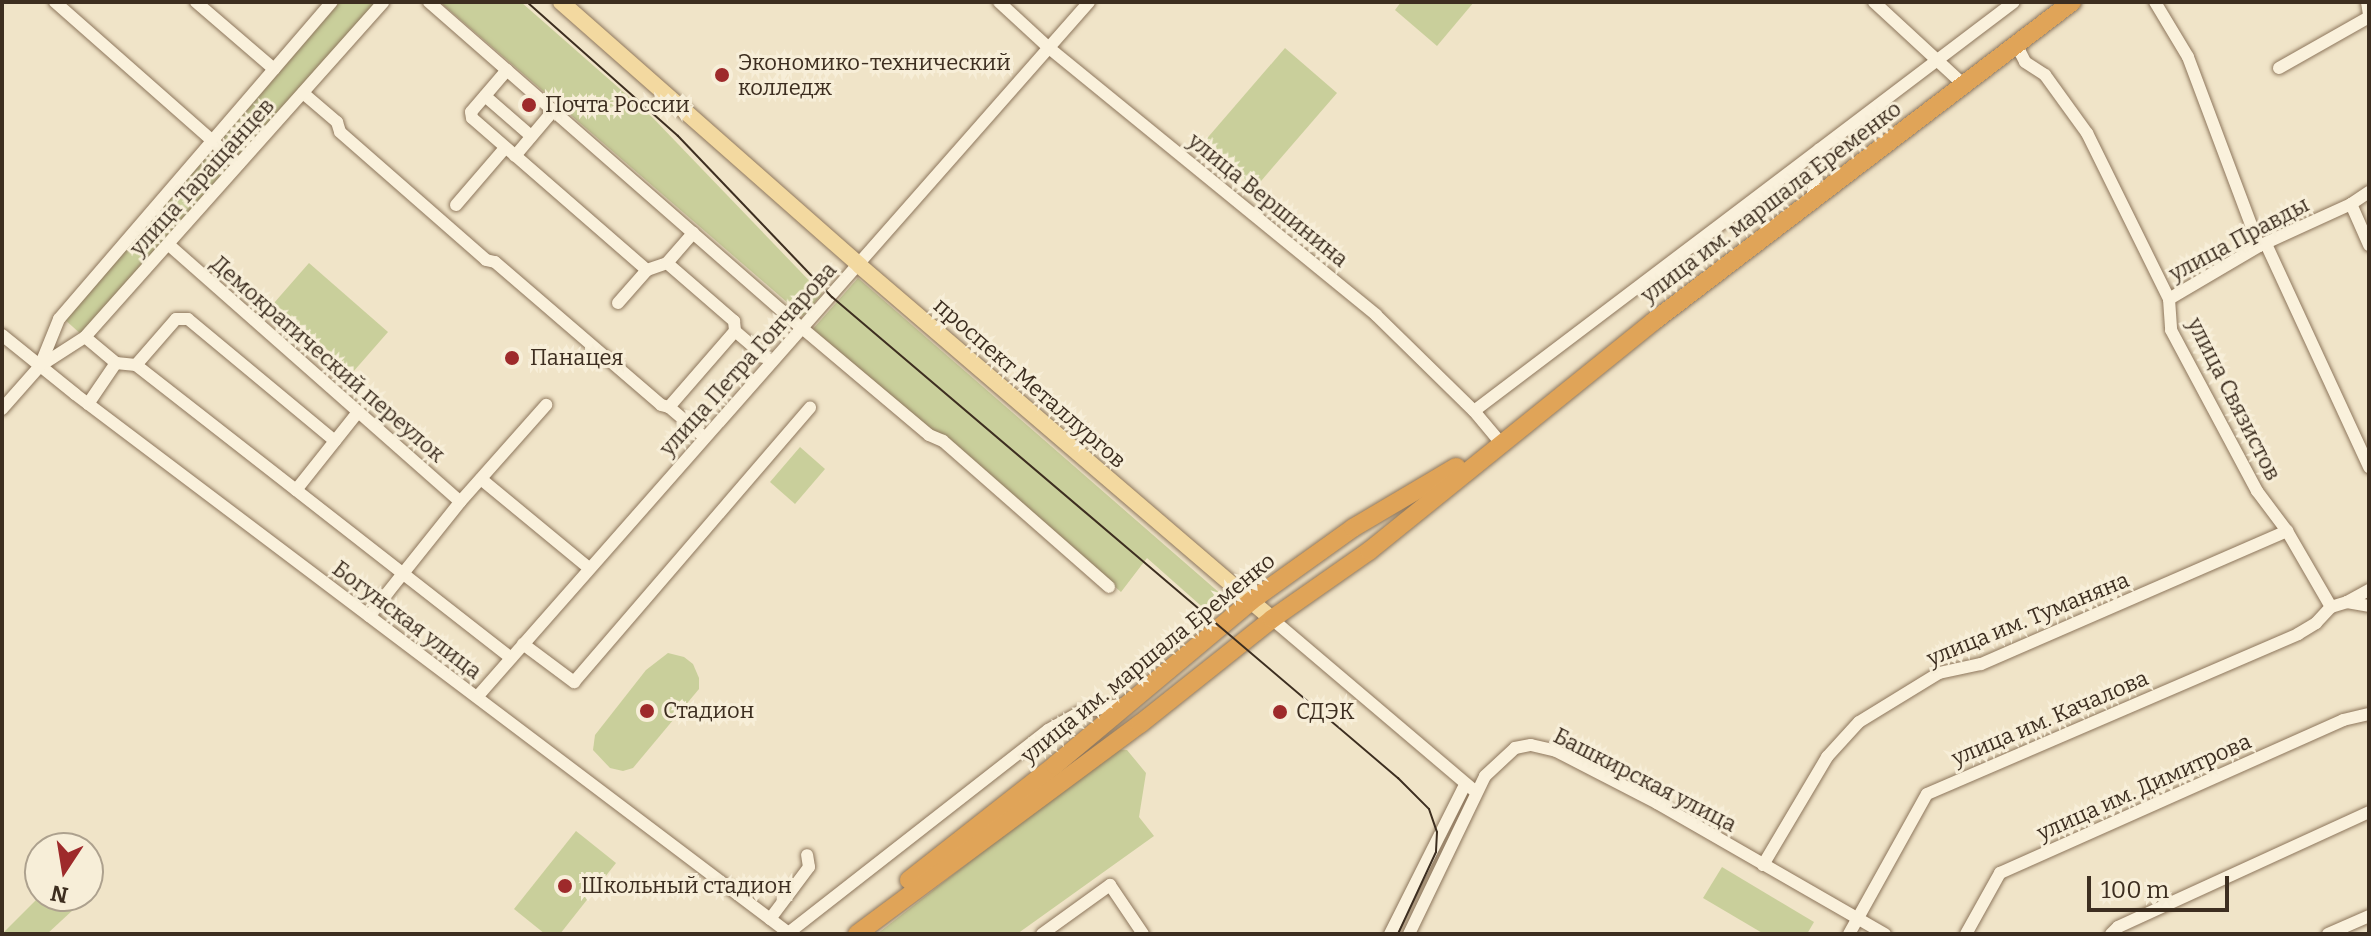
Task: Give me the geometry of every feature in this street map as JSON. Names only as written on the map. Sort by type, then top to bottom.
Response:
[{"type":"highway","name":"улица им. маршала Еременко","points":[[857,934],[1140,724],[1272,619],[1369,551],[1500,442],[2072,2]]},
{"type":"highway","name":"улица им. маршала Еременко","points":[[842,934],[1055,765],[1251,601],[1353,528],[1500,442]]},
{"type":"highway","points":[[1353,528],[1368,541],[1369,551]]},
{"type":"highway","points":[[1125,704],[1126,713],[1140,724]]},
{"type":"main road","name":"проспект Металлургов","points":[[561,2],[860,266],[1272,619]]},
{"type":"street","points":[[55,2],[239,164]]},
{"type":"street","points":[[196,2],[274,69]]},
{"type":"street","name":"улица Таращанцев","points":[[40,366],[59,319],[332,2]]},
{"type":"street","name":"улица Таращанцев","points":[[2,409],[40,366],[85,337],[383,2]]},
{"type":"street","points":[[429,2],[802,328],[929,435],[943,441],[1109,587]]},
{"type":"street","name":"улица Вершинина","points":[[999,2],[1049,48],[1376,315],[1474,411],[1500,442]]},
{"type":"street","name":"улица Петра Гончарова","points":[[477,697],[703,436],[860,266],[1089,2]]},
{"type":"street","points":[[1874,2],[1964,85]]},
{"type":"street","points":[[1474,411],[2014,2]]},
{"type":"street","points":[[2155,2],[2188,57],[2262,245],[2369,467]]},
{"type":"street","points":[[2279,68],[2369,16],[2367,2]]},
{"type":"street","name":"улица Связистов","points":[[2016,44],[2025,62],[2045,75],[2087,133],[2169,299],[2171,330],[2257,491],[2287,531],[2331,607]]},
{"type":"street","points":[[507,70],[471,112],[472,118],[647,270]]},
{"type":"street","points":[[303,93],[337,122],[340,132],[486,260],[495,262],[661,405],[669,407],[703,436]]},
{"type":"street","points":[[485,96],[531,136]]},
{"type":"street","points":[[456,205],[510,152],[531,136],[553,111]]},
{"type":"street","points":[[1812,201],[1819,149]]},
{"type":"street","name":"улица Правды","points":[[2169,299],[2262,245],[2351,204],[2369,192]]},
{"type":"street","points":[[2351,204],[2369,245]]},
{"type":"street","points":[[618,303],[647,270],[667,263],[693,233]]},
{"type":"street","name":"Демократический переулок","points":[[169,245],[460,502]]},
{"type":"street","points":[[667,263],[734,321],[735,331],[770,361]]},
{"type":"street","points":[[136,365],[176,319],[188,319],[335,441]]},
{"type":"street","points":[[669,407],[735,331]]},
{"type":"street","name":"Богунская улица","points":[[2,335],[88,404],[788,934]]},
{"type":"street","points":[[85,337],[116,363],[136,365],[511,658]]},
{"type":"street","points":[[88,404],[116,363]]},
{"type":"street","points":[[369,616],[460,502],[546,405]]},
{"type":"street","points":[[523,644],[574,682],[810,408]]},
{"type":"street","points":[[296,490],[358,412]]},
{"type":"street","points":[[481,479],[589,568]]},
{"type":"street","name":"улица им. Туманяна","points":[[1763,865],[1827,757],[1859,722],[1939,673],[1981,664],[2287,531]]},
{"type":"street","points":[[2331,607],[2369,590]]},
{"type":"street","points":[[2347,602],[2369,606]]},
{"type":"street","name":"улица им. Качалова","points":[[1849,934],[1927,794],[2298,634],[2316,623],[2331,607]]},
{"type":"street","name":"проспект Металлургов","points":[[1272,619],[1470,788]]},
{"type":"street","points":[[788,934],[1048,730],[1080,712],[1125,704]]},
{"type":"street","name":"улица им. Димитрова","points":[[1966,934],[2000,873],[2343,720],[2369,714]]},
{"type":"street","name":"Башкирская улица","points":[[1409,934],[1470,788],[1515,748],[1543,747],[1657,803],[1885,934]]},
{"type":"street","points":[[1390,934],[1470,788]]},
{"type":"street","points":[[2111,934],[2118,927],[2369,812]]},
{"type":"street","points":[[770,919],[809,867],[807,855]]},
{"type":"street","points":[[1042,934],[1110,885],[1143,934]]},
{"type":"street","points":[[2328,934],[2369,916]]},
{"type":"green space","points":[[340,2],[378,2],[240,158],[222,139]]},
{"type":"green space","points":[[440,2],[521,2],[653,118],[822,294],[803,316]]},
{"type":"green space","points":[[1401,2],[1474,2],[1437,46],[1395,10]]},
{"type":"green space","points":[[1285,48],[1337,93],[1255,188],[1203,143]]},
{"type":"green space","points":[[212,148],[232,167],[82,335],[64,319]]},
{"type":"green space","points":[[309,263],[388,332],[353,372],[274,303]]},
{"type":"green space","points":[[858,278],[1222,595],[1215,605],[1208,612],[1147,558],[1121,592],[813,329]]},
{"type":"green space","points":[[800,447],[825,469],[795,504],[770,482]]},
{"type":"green space","name":"Стадион","points":[[668,653],[684,657],[693,664],[699,678],[699,689],[633,768],[623,771],[610,768],[593,750],[595,735],[646,670]]},
{"type":"green space","points":[[1114,749],[1127,750],[1146,773],[1139,817],[1154,836],[1017,934],[877,934]]},
{"type":"green space","name":"Школьный стадион","points":[[576,831],[616,863],[560,934],[545,934],[514,909]]},
{"type":"green space","points":[[1722,867],[1814,922],[1807,934],[1764,934],[1703,898]]},
{"type":"green space","points":[[24,912],[71,912],[47,934],[2,934]]},
{"type":"tram line","points":[[527,2],[678,136],[832,297],[1398,778],[1429,809],[1437,832],[1436,852],[1398,934]]},
{"type":"place","name":"Экономико-технический колледж","points":[[722,75]]},
{"type":"place","name":"Почта России","points":[[529,105]]},
{"type":"place","name":"Панацея","points":[[512,358]]},
{"type":"place","name":"Стадион","points":[[647,711]]},
{"type":"place","name":"СДЭК","points":[[1280,712]]},
{"type":"place","name":"Школьный стадион","points":[[565,886]]}]
